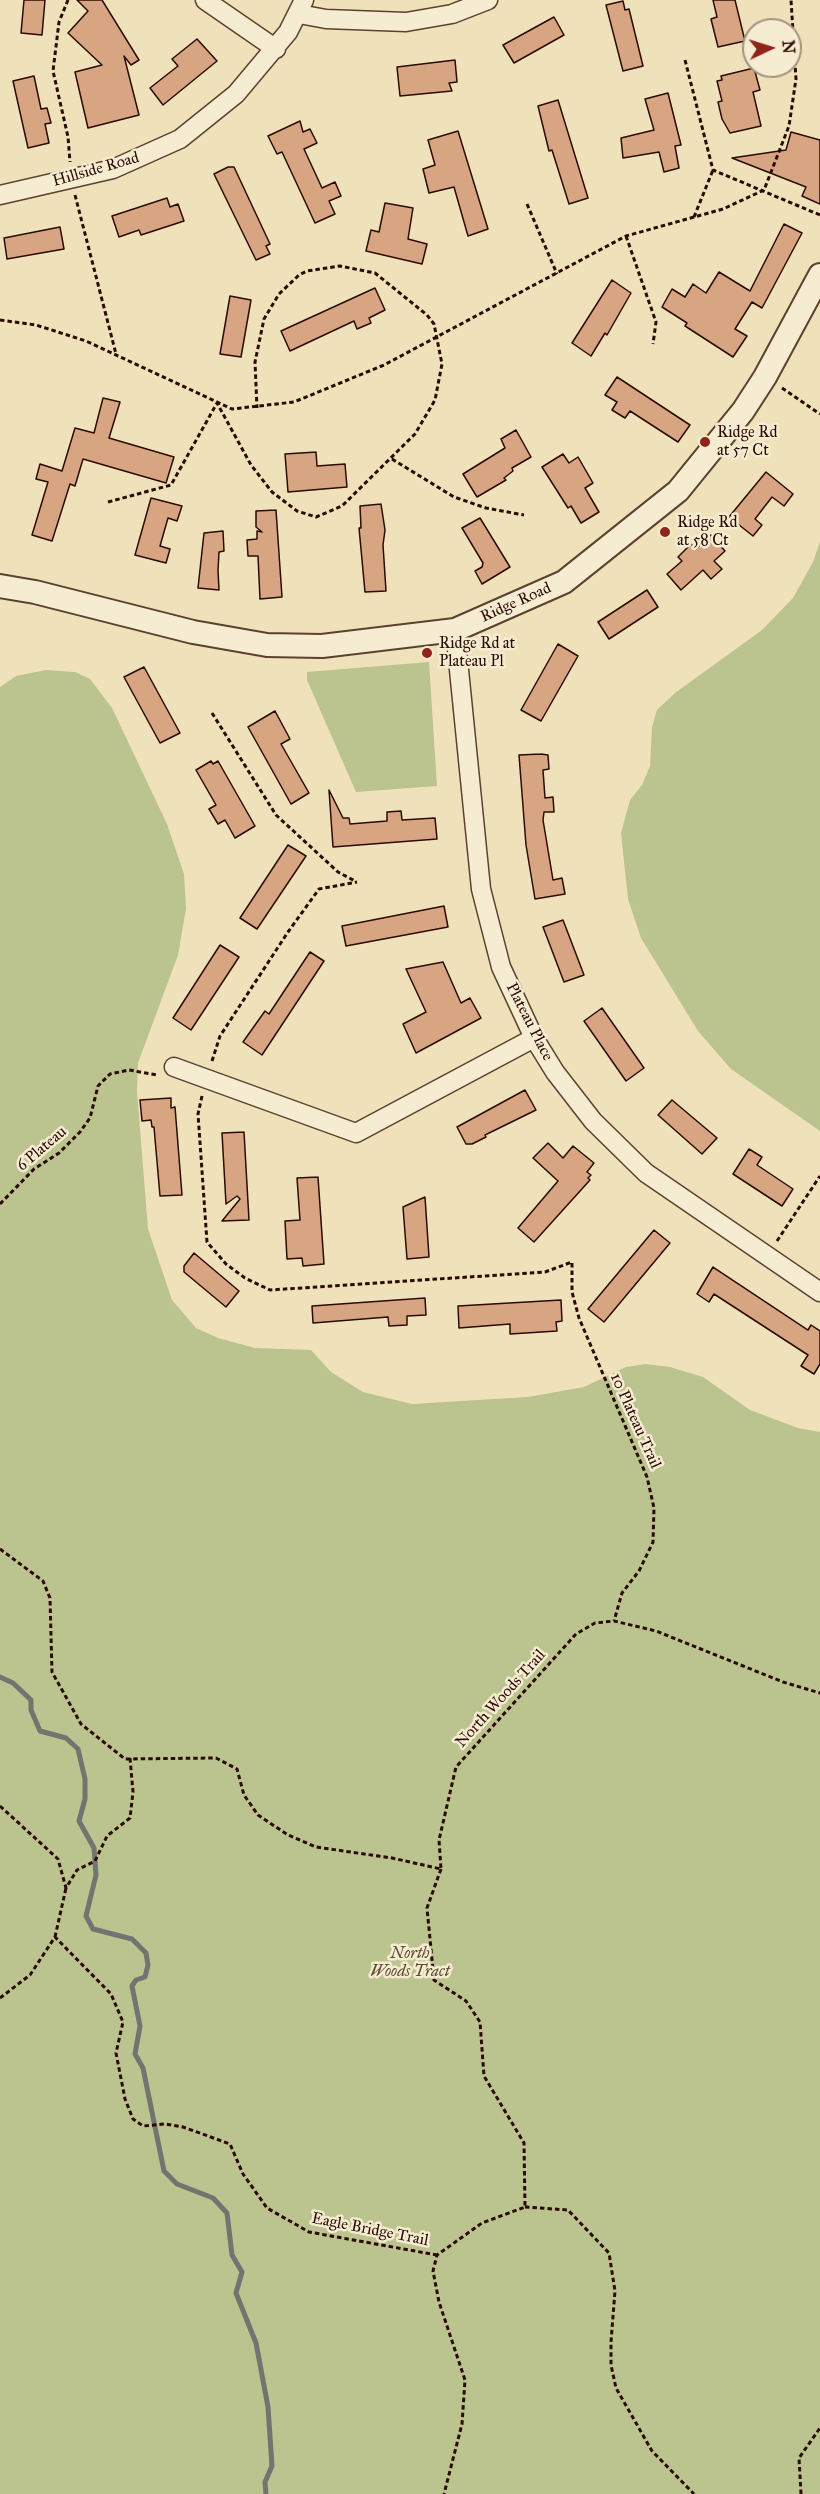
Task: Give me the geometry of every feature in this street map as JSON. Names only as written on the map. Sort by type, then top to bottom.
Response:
[{"type":"street","points":[[205,0],[276,49]]},
{"type":"street","points":[[301,7],[326,19],[406,22],[452,14],[488,0]]},
{"type":"street","name":"Hillside Road","points":[[0,195],[113,169],[180,139],[227,104],[276,49],[301,7]]},
{"type":"street","name":"Ridge Road","points":[[0,586],[35,592],[193,632],[267,645],[322,646],[455,630],[564,582],[678,492],[743,411],[765,377],[820,276]]},
{"type":"street","name":"Plateau Place","points":[[455,630],[483,898],[501,967],[534,1038],[578,1103],[626,1155],[677,1197],[820,1292]]},
{"type":"street","points":[[174,1067],[356,1133],[534,1038]]},
{"type":"path","points":[[0,320],[36,324],[86,341],[232,409],[294,402],[384,365],[439,338],[626,236],[723,209],[764,190],[789,126],[796,79],[791,0]]},
{"type":"path","points":[[685,60],[713,170],[694,217]]},
{"type":"path","points":[[713,170],[820,215]]},
{"type":"path","points":[[527,204],[557,274]]},
{"type":"path","points":[[626,236],[656,322],[653,344]]},
{"type":"path","points":[[217,403],[251,465],[272,492],[297,511],[316,517],[342,506],[415,434],[435,400],[442,364],[439,338],[427,315],[375,273],[340,266],[307,271],[298,275],[279,294],[264,319],[255,362],[256,408]]},
{"type":"path","points":[[765,377],[820,414]]},
{"type":"path","points":[[108,502],[171,485],[217,403]]},
{"type":"path","points":[[392,459],[454,498],[486,508],[524,515]]},
{"type":"path","points":[[206,1079],[220,1036],[288,932],[320,890],[357,882],[338,872],[276,815],[212,713]]},
{"type":"path","name":"6 Plateau","points":[[0,1204],[34,1169],[60,1153],[80,1132],[90,1118],[98,1086],[110,1074],[129,1070],[166,1076],[174,1067]]},
{"type":"path","name":"10 Plateau Trail","points":[[206,1079],[198,1114],[207,1242],[226,1264],[245,1278],[270,1290],[545,1272],[572,1262],[572,1292],[579,1318],[647,1477],[654,1508],[653,1542],[639,1571],[622,1593],[614,1621]]},
{"type":"path","points":[[766,1257],[820,1176]]},
{"type":"path","points":[[0,1549],[44,1581],[50,1599],[52,1672],[81,1724],[124,1759],[216,1758],[237,1769],[244,1795],[258,1815],[288,1835],[316,1846],[392,1858],[441,1869],[427,1908],[434,1980],[466,2001],[480,2022],[484,2076],[524,2143],[525,2208]]},
{"type":"path","name":"North Woods Trail","points":[[441,1869],[439,1840],[456,1767],[576,1634],[595,1623],[614,1621],[656,1631],[783,1682],[820,1693]]},
{"type":"path","points":[[0,1998],[30,1975],[55,1937],[66,1888],[77,1870],[95,1861],[107,1836],[130,1818],[133,1792],[130,1758]]},
{"type":"path","points":[[0,1806],[58,1859],[66,1888]]},
{"type":"path","name":"Eagle Bridge Trail","points":[[55,1937],[111,1994],[123,2022],[116,2053],[125,2099],[133,2119],[143,2126],[165,2124],[183,2127],[230,2144],[243,2174],[267,2208],[309,2232],[437,2255]]},
{"type":"path","points":[[444,2494],[462,2424],[465,2380],[439,2302],[434,2271],[437,2255],[482,2223],[525,2208],[568,2210],[609,2253],[615,2291],[610,2342],[611,2365],[616,2388],[652,2451],[694,2494]]},
{"type":"path","points":[[801,2494],[799,2458],[820,2428]]},
{"type":"green space","points":[[820,542],[820,1131],[731,1069],[698,1031],[641,938],[628,899],[621,833],[630,800],[642,785],[650,766],[652,727],[657,710],[675,693],[762,630],[793,598],[813,562]]},
{"type":"green space","points":[[429,662],[437,786],[356,792],[307,680],[307,672]]},
{"type":"green space","name":"North Woods Tract","points":[[46,670],[75,672],[90,679],[112,708],[167,824],[184,874],[186,909],[178,955],[138,1063],[137,1091],[148,1229],[172,1300],[196,1328],[218,1338],[255,1348],[311,1350],[331,1372],[363,1392],[412,1404],[528,1397],[584,1387],[626,1367],[646,1364],[670,1367],[703,1377],[750,1410],[798,1428],[820,1432],[820,2494],[0,2494],[0,687],[16,676]]},
{"type":"building","points":[[24,0],[45,0],[42,35],[21,33]]},
{"type":"building","points":[[77,0],[102,0],[139,60],[131,65],[124,56],[139,115],[88,128],[75,72],[102,65],[68,33],[88,11]]},
{"type":"building","points":[[713,0],[735,0],[742,29],[742,42],[718,47],[711,19],[717,17]]},
{"type":"building","points":[[623,1],[625,10],[629,9],[643,66],[623,71],[606,5]]},
{"type":"building","points":[[554,17],[564,35],[514,63],[503,45]]},
{"type":"building","points":[[197,39],[217,61],[163,105],[150,88],[178,66],[172,59]]},
{"type":"building","points":[[455,60],[457,82],[449,83],[452,91],[400,96],[397,67]]},
{"type":"building","points":[[742,71],[742,78],[757,78],[760,90],[753,92],[761,126],[730,133],[722,119],[718,102],[722,101],[717,81],[722,80],[721,76]]},
{"type":"building","points":[[34,76],[41,109],[47,108],[51,123],[45,124],[49,143],[28,148],[13,81]]},
{"type":"building","points":[[668,93],[681,145],[675,146],[679,168],[664,172],[659,152],[623,158],[621,138],[654,130],[645,99]]},
{"type":"building","points":[[558,100],[588,198],[569,204],[552,150],[549,151],[538,106]]},
{"type":"building","points":[[300,121],[303,132],[310,129],[317,143],[304,149],[322,188],[335,182],[341,196],[329,201],[335,214],[315,223],[282,152],[277,154],[268,136]]},
{"type":"building","points":[[458,131],[488,229],[468,236],[454,187],[429,193],[423,169],[435,165],[428,140]]},
{"type":"building","points":[[791,132],[820,140],[820,204],[802,196],[806,187],[732,158],[786,150]]},
{"type":"building","points":[[228,167],[234,167],[270,244],[266,246],[270,254],[256,260],[214,174]]},
{"type":"building","points":[[167,198],[170,207],[178,204],[184,221],[141,235],[139,230],[119,237],[112,216]]},
{"type":"building","points":[[385,203],[413,208],[408,239],[427,244],[422,264],[366,251],[371,230],[379,232]]},
{"type":"building","points":[[784,224],[802,233],[762,308],[752,302],[735,329],[747,336],[733,357],[685,326],[687,323],[662,307],[672,289],[685,297],[693,284],[706,293],[719,272],[750,291]]},
{"type":"building","points":[[60,227],[64,249],[7,259],[4,238]]},
{"type":"building","points":[[612,280],[631,293],[607,335],[605,333],[591,356],[572,343]]},
{"type":"building","points":[[375,288],[385,310],[369,318],[371,323],[357,329],[354,321],[290,351],[281,331]]},
{"type":"building","points":[[230,296],[251,300],[241,357],[220,354]]},
{"type":"building","points":[[617,377],[690,425],[678,442],[630,411],[625,418],[612,410],[617,402],[605,395]]},
{"type":"building","points":[[103,398],[120,402],[109,438],[174,457],[166,483],[83,459],[75,486],[70,484],[52,541],[32,535],[48,482],[36,479],[40,464],[62,471],[75,428],[94,433]]},
{"type":"building","points":[[516,430],[531,457],[512,468],[513,471],[504,478],[506,480],[477,497],[463,474],[505,448],[501,439]]},
{"type":"building","points":[[316,452],[317,466],[345,464],[347,487],[288,492],[285,454]]},
{"type":"building","points":[[563,454],[569,463],[578,457],[593,483],[585,488],[599,512],[581,523],[571,506],[568,508],[542,467]]},
{"type":"building","points":[[766,472],[793,494],[784,506],[772,497],[755,519],[762,525],[753,536],[729,517]]},
{"type":"building","points":[[151,498],[182,506],[177,521],[168,518],[160,546],[170,549],[166,563],[135,555]]},
{"type":"building","points":[[381,504],[385,530],[383,545],[386,591],[365,592],[359,528],[361,528],[360,506]]},
{"type":"building","points":[[276,510],[282,597],[260,599],[258,556],[248,556],[247,540],[257,539],[257,531],[262,532],[256,527],[256,511]]},
{"type":"building","points":[[480,518],[510,567],[482,584],[475,571],[482,567],[483,563],[462,528]]},
{"type":"building","points":[[223,531],[224,551],[219,552],[219,590],[198,588],[204,533]]},
{"type":"building","points":[[711,535],[725,551],[714,561],[722,569],[711,579],[703,570],[681,590],[667,574],[682,561],[678,557],[691,544],[696,549]]},
{"type":"building","points":[[647,590],[658,607],[609,639],[598,622]]},
{"type":"building","points":[[558,644],[578,656],[541,721],[521,710]]},
{"type":"building","points":[[144,667],[180,733],[160,743],[124,677]]},
{"type":"building","points":[[275,711],[290,739],[281,744],[309,793],[291,804],[248,727]]},
{"type":"building","points":[[519,755],[548,755],[549,769],[543,770],[545,798],[553,797],[554,812],[544,812],[543,820],[553,880],[562,878],[565,894],[535,899],[526,845]]},
{"type":"building","points":[[211,761],[213,764],[218,761],[255,826],[235,838],[225,820],[218,824],[209,809],[216,805],[196,770]]},
{"type":"building","points":[[329,790],[343,818],[349,818],[350,824],[387,821],[387,812],[401,811],[402,820],[435,818],[437,839],[333,847]]},
{"type":"building","points":[[288,845],[306,856],[257,929],[240,918]]},
{"type":"building","points":[[444,906],[448,927],[346,946],[342,926]]},
{"type":"building","points":[[563,920],[584,975],[564,982],[543,927]]},
{"type":"building","points":[[220,945],[239,957],[191,1030],[173,1018]]},
{"type":"building","points":[[310,952],[324,961],[262,1055],[243,1042],[265,1011],[269,1014]]},
{"type":"building","points":[[443,962],[461,1003],[470,998],[481,1018],[416,1053],[403,1024],[426,1012],[406,969]]},
{"type":"building","points":[[602,1008],[644,1068],[626,1081],[584,1021]]},
{"type":"building","points":[[525,1090],[536,1110],[485,1135],[486,1137],[472,1144],[466,1144],[457,1127]]},
{"type":"building","points":[[171,1098],[171,1108],[175,1107],[182,1195],[160,1196],[154,1127],[152,1127],[151,1120],[142,1121],[140,1100]]},
{"type":"building","points":[[672,1100],[717,1138],[702,1154],[658,1115]]},
{"type":"building","points":[[244,1132],[249,1220],[222,1221],[240,1199],[237,1196],[226,1204],[222,1133]]},
{"type":"building","points":[[548,1143],[563,1158],[573,1146],[594,1163],[587,1172],[591,1175],[588,1178],[590,1180],[534,1242],[518,1228],[558,1181],[533,1158]]},
{"type":"building","points":[[749,1149],[762,1157],[757,1165],[793,1189],[782,1206],[733,1174]]},
{"type":"building","points":[[318,1177],[324,1264],[303,1266],[302,1258],[287,1259],[285,1221],[300,1220],[297,1178]]},
{"type":"building","points":[[425,1197],[429,1257],[407,1259],[403,1207]]},
{"type":"building","points":[[654,1230],[670,1243],[604,1322],[588,1309]]},
{"type":"building","points":[[194,1253],[239,1291],[226,1307],[184,1272],[184,1266]]},
{"type":"building","points":[[713,1267],[808,1330],[811,1325],[820,1331],[820,1364],[814,1374],[801,1366],[808,1355],[714,1294],[709,1302],[697,1294]]},
{"type":"building","points":[[425,1298],[426,1315],[407,1316],[407,1325],[389,1326],[388,1317],[313,1323],[312,1306]]},
{"type":"building","points":[[561,1300],[562,1321],[556,1322],[557,1331],[510,1334],[510,1324],[459,1328],[458,1306]]},
{"type":"waterway","points":[[0,1677],[13,1683],[31,1700],[31,1710],[40,1731],[66,1738],[78,1749],[85,1779],[85,1799],[79,1821],[94,1848],[96,1875],[86,1916],[93,1929],[132,1939],[146,1953],[148,1965],[145,1977],[136,1980],[132,1986],[140,2026],[135,2054],[143,2068],[164,2171],[177,2184],[213,2198],[227,2213],[232,2255],[242,2272],[236,2293],[256,2343],[268,2407],[272,2466],[265,2482],[266,2494]]},
{"type":"place","name":"Ridge Rd at 57 Ct","points":[[705,442]]},
{"type":"place","name":"Ridge Rd at 58 Ct","points":[[665,532]]},
{"type":"place","name":"Ridge Rd at Plateau Pl","points":[[427,653]]}]
